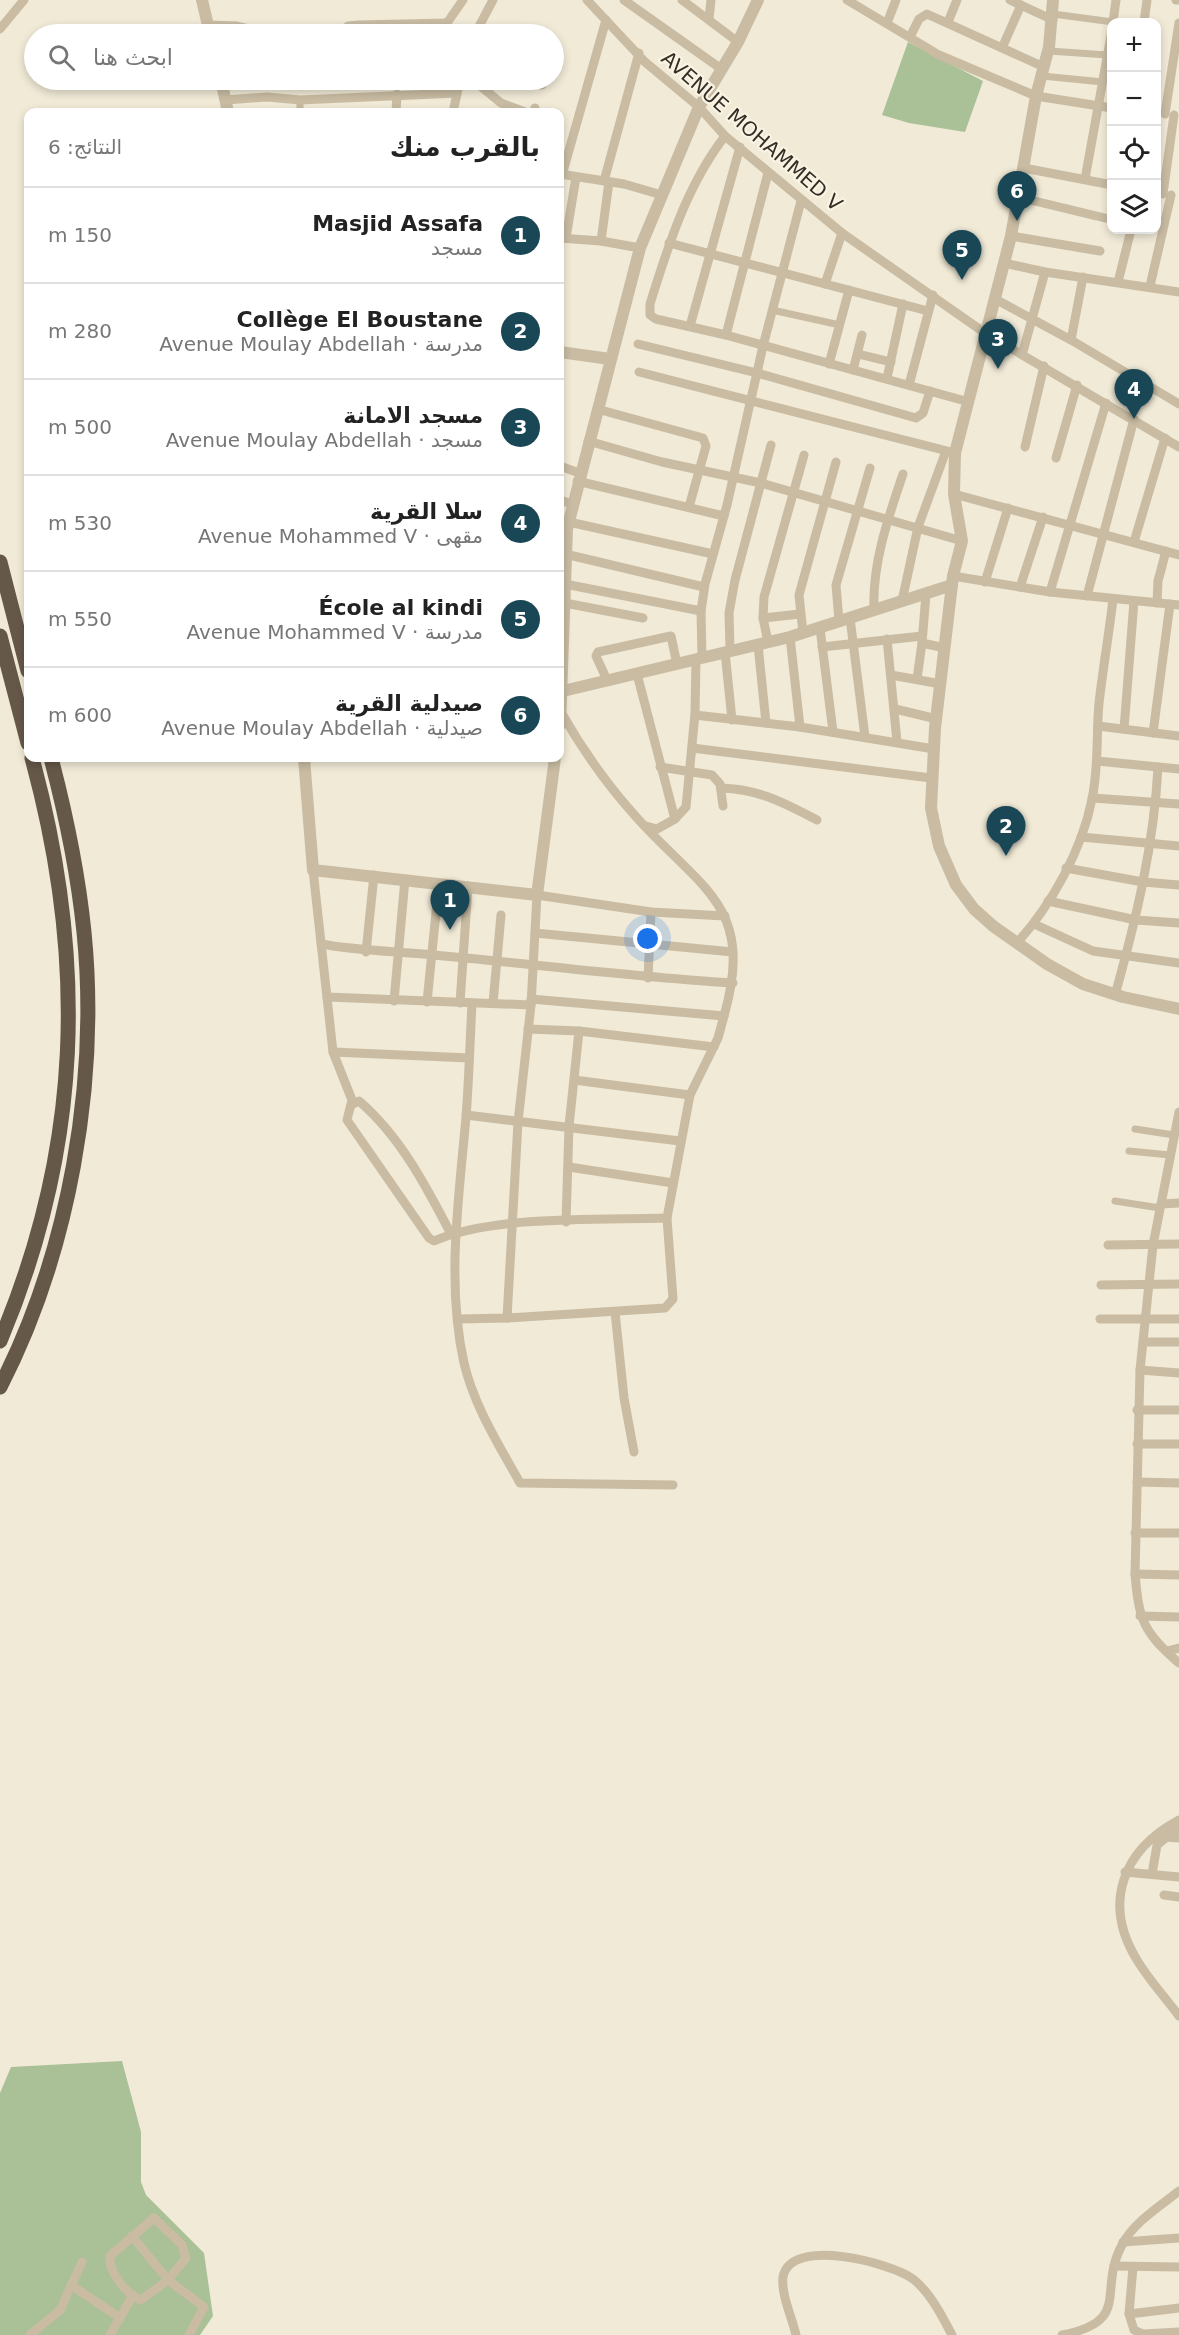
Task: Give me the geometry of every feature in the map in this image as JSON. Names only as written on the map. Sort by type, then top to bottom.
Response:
[{"type":"highway","points":[[0,562],[24,655]]},
{"type":"highway","points":[[0,636],[24,728]]},
{"type":"highway","points":[[0,1341],[22,1289],[50,1187],[60,1133],[69,1051],[69,974],[62,898],[49,820],[34,762]]},
{"type":"highway","points":[[0,1387],[34,1306],[56,1243],[73,1168],[82,1100],[87,1030],[84,933],[73,854],[52,762]]},
{"type":"street","points":[[0,29],[24,0]]},
{"type":"street","points":[[202,0],[208,24]]},
{"type":"street","points":[[403,24],[447,23],[463,0]]},
{"type":"street","points":[[480,24],[493,0]]},
{"type":"street","name":"AVENUE MOHAMMED V","points":[[587,0],[639,53],[699,107],[725,135],[842,233],[985,333],[1179,447]]},
{"type":"street","points":[[624,0],[720,68]]},
{"type":"street","points":[[682,0],[738,42]]},
{"type":"street","points":[[709,19],[711,0]]},
{"type":"street","points":[[564,542],[565,526],[640,248],[699,107],[720,68],[738,42],[758,0]]},
{"type":"street","points":[[847,0],[863,4],[886,23],[949,59],[1036,96],[1107,108]]},
{"type":"street","points":[[886,23],[896,0]]},
{"type":"street","points":[[948,22],[957,0]]},
{"type":"street","points":[[1010,0],[1053,17],[1107,22]]},
{"type":"street","points":[[902,601],[918,527],[951,452],[969,402],[985,333],[997,300],[1036,96],[1049,51],[1053,0]]},
{"type":"street","points":[[1114,18],[1116,0]]},
{"type":"street","points":[[1145,18],[1147,0]]},
{"type":"street","points":[[1002,48],[1021,5]]},
{"type":"street","points":[[910,37],[924,14],[948,22],[1002,48],[1043,72],[1103,82]]},
{"type":"street","points":[[564,165],[606,20]]},
{"type":"street","points":[[1150,286],[1167,195],[1169,114],[1179,23]]},
{"type":"street","points":[[1049,51],[1107,55],[1085,179]]},
{"type":"street","points":[[601,241],[606,182],[639,53]]},
{"type":"street","points":[[223,90],[227,106],[267,97],[300,100],[453,93]]},
{"type":"street","points":[[452,90],[453,108]]},
{"type":"street","points":[[483,90],[501,108]]},
{"type":"street","points":[[396,108],[397,94]]},
{"type":"street","points":[[300,100],[300,108]]},
{"type":"street","points":[[725,135],[691,193],[669,243],[649,312],[656,319],[726,335],[969,402]]},
{"type":"street","points":[[690,326],[740,147]]},
{"type":"street","points":[[1024,168],[1107,183]]},
{"type":"street","points":[[726,335],[768,173]]},
{"type":"street","points":[[564,175],[662,195]]},
{"type":"street","points":[[564,233],[576,177]]},
{"type":"street","points":[[1018,197],[1107,219]]},
{"type":"street","points":[[639,821],[651,829],[657,829],[675,819],[686,807],[704,587],[734,478],[763,346],[801,201]]},
{"type":"street","points":[[825,284],[842,233]]},
{"type":"street","points":[[1118,282],[1130,234]]},
{"type":"street","points":[[1011,236],[1100,250]]},
{"type":"street","points":[[564,238],[601,241],[640,248]]},
{"type":"street","points":[[669,243],[928,311]]},
{"type":"street","points":[[1004,263],[1045,272],[1179,292]]},
{"type":"street","points":[[1022,355],[1045,272]]},
{"type":"street","points":[[1071,340],[1083,277]]},
{"type":"street","points":[[829,364],[849,290]]},
{"type":"street","points":[[909,385],[933,295]]},
{"type":"street","points":[[997,300],[1071,340],[1179,404]]},
{"type":"street","points":[[887,378],[903,304]]},
{"type":"street","points":[[772,310],[840,325]]},
{"type":"street","points":[[853,370],[862,335]]},
{"type":"street","points":[[638,344],[757,373],[916,418],[923,413],[930,391]]},
{"type":"street","points":[[564,353],[610,359]]},
{"type":"street","points":[[858,354],[891,362]]},
{"type":"street","points":[[1025,447],[1044,366]]},
{"type":"street","points":[[639,372],[951,452]]},
{"type":"street","points":[[1056,458],[1077,386]]},
{"type":"street","points":[[1050,592],[1106,403]]},
{"type":"street","points":[[597,409],[704,438],[706,446],[689,507]]},
{"type":"street","points":[[1087,596],[1134,419]]},
{"type":"street","points":[[1134,542],[1165,438]]},
{"type":"street","points":[[588,441],[699,471],[761,483],[858,509],[962,541]]},
{"type":"street","points":[[732,720],[728,651],[731,602],[771,445]]},
{"type":"street","points":[[951,452],[954,494],[962,541],[953,581],[931,778],[931,808],[939,846],[956,885],[979,913],[1017,943],[1083,984],[1115,995],[1179,1009]]},
{"type":"street","points":[[766,723],[764,597],[804,455]]},
{"type":"street","points":[[800,727],[796,635],[800,614],[800,595],[836,462]]},
{"type":"street","points":[[564,468],[578,477],[724,516]]},
{"type":"street","points":[[865,737],[854,643],[836,585],[870,468]]},
{"type":"street","points":[[874,610],[873,588],[888,518],[903,474]]},
{"type":"street","points":[[954,494],[1179,555]]},
{"type":"street","points":[[564,501],[572,504]]},
{"type":"street","points":[[985,582],[1008,508]]},
{"type":"street","points":[[1020,587],[1042,517]]},
{"type":"street","points":[[565,526],[713,554]]},
{"type":"street","points":[[1157,603],[1158,581],[1166,551]]},
{"type":"street","points":[[564,559],[704,587]]},
{"type":"street","points":[[564,701],[607,681],[796,635],[926,594],[953,581],[985,582],[1050,592],[1174,604],[1153,733]]},
{"type":"street","points":[[564,594],[701,611]]},
{"type":"street","points":[[564,594],[643,618]]},
{"type":"street","points":[[917,678],[926,594]]},
{"type":"street","points":[[1017,943],[1034,924],[1048,902],[1082,837],[1092,798],[1097,761],[1098,726],[1113,599]]},
{"type":"street","points":[[1124,729],[1134,601]]},
{"type":"street","points":[[763,618],[800,614]]},
{"type":"street","points":[[820,628],[833,732]]},
{"type":"street","points":[[607,681],[596,656],[598,652],[670,636],[677,664]]},
{"type":"street","points":[[822,647],[886,639],[922,640],[945,648]]},
{"type":"street","points":[[886,639],[897,742]]},
{"type":"street","points":[[637,674],[675,819]]},
{"type":"street","points":[[891,675],[941,684]]},
{"type":"street","points":[[459,1319],[665,1308],[673,1299],[667,1218],[680,1141],[690,1095],[714,1047],[733,982],[733,952],[725,916],[706,888],[639,821],[595,768],[564,708]]},
{"type":"street","points":[[895,709],[936,718]]},
{"type":"street","points":[[695,715],[800,727],[934,749]]},
{"type":"street","points":[[1098,726],[1179,736]]},
{"type":"street","points":[[692,748],[931,778]]},
{"type":"street","points":[[1097,761],[1179,769]]},
{"type":"street","points":[[304,762],[313,870],[333,1052],[352,1100],[346,1120],[369,1149],[422,1232],[434,1241],[453,1233],[512,1224],[667,1218]]},
{"type":"street","points":[[507,1318],[518,1122],[531,1002],[537,895],[554,762]]},
{"type":"street","points":[[660,767],[712,775],[721,788],[723,806]]},
{"type":"street","points":[[1115,995],[1136,920],[1151,843],[1158,767]]},
{"type":"street","points":[[721,788],[747,789],[781,801],[817,820]]},
{"type":"street","points":[[1092,798],[1179,804]]},
{"type":"street","points":[[1082,837],[1179,846]]},
{"type":"street","points":[[1066,868],[1143,882],[1179,885]]},
{"type":"street","points":[[313,870],[468,886],[651,912],[725,916]]},
{"type":"street","points":[[366,952],[374,875]]},
{"type":"street","points":[[394,1001],[405,879]]},
{"type":"street","points":[[427,1002],[439,883]]},
{"type":"street","points":[[460,1003],[468,886]]},
{"type":"street","points":[[1048,902],[1136,920],[1179,922]]},
{"type":"street","points":[[648,978],[651,912]]},
{"type":"street","points":[[493,1003],[501,915]]},
{"type":"street","points":[[1034,924],[1078,947],[1126,957],[1179,963]]},
{"type":"street","points":[[535,933],[733,952]]},
{"type":"street","points":[[321,944],[366,952],[433,955],[648,978],[733,982]]},
{"type":"street","points":[[327,998],[460,1003],[531,1002],[724,1016]]},
{"type":"street","points":[[472,1003],[466,1115],[453,1233],[464,1362],[472,1388],[520,1484],[674,1485]]},
{"type":"street","points":[[528,1029],[579,1031],[714,1047]]},
{"type":"street","points":[[566,1222],[569,1126],[579,1031]]},
{"type":"street","points":[[333,1052],[469,1058]]},
{"type":"street","points":[[574,1080],[690,1095]]},
{"type":"street","points":[[351,1105],[359,1101],[366,1107],[401,1148],[453,1233]]},
{"type":"street","points":[[466,1115],[680,1141]]},
{"type":"street","points":[[1178,1116],[1173,1159],[1160,1206],[1153,1245],[1140,1370],[1137,1410],[1135,1574],[1140,1616],[1179,1663]]},
{"type":"street","points":[[1135,1129],[1174,1135]]},
{"type":"street","points":[[1129,1151],[1173,1159]]},
{"type":"street","points":[[569,1167],[673,1183]]},
{"type":"street","points":[[1115,1201],[1160,1206],[1179,1203]]},
{"type":"street","points":[[1108,1245],[1179,1244]]},
{"type":"street","points":[[1101,1286],[1179,1284]]},
{"type":"street","points":[[615,1312],[624,1398],[634,1452]]},
{"type":"street","points":[[1100,1319],[1179,1319]]},
{"type":"street","points":[[1144,1342],[1179,1342]]},
{"type":"street","points":[[1140,1370],[1179,1373]]},
{"type":"street","points":[[1137,1410],[1179,1410]]},
{"type":"street","points":[[1137,1444],[1179,1444]]},
{"type":"street","points":[[1137,1482],[1179,1483]]},
{"type":"street","points":[[1135,1533],[1179,1533]]},
{"type":"street","points":[[1135,1574],[1179,1575]]},
{"type":"street","points":[[1140,1616],[1179,1617]]},
{"type":"street","points":[[1167,1651],[1179,1648]]},
{"type":"street","points":[[1179,1820],[1144,1844],[1125,1872],[1121,1899],[1122,1922],[1129,1944],[1137,1959],[1179,2016]]},
{"type":"street","points":[[1152,1874],[1155,1850],[1164,1837],[1179,1827]]},
{"type":"street","points":[[1164,1837],[1179,1838]]},
{"type":"street","points":[[1125,1872],[1179,1878]]},
{"type":"street","points":[[1164,1895],[1179,1897]]},
{"type":"street","points":[[1062,2335],[1077,2332],[1103,2318],[1108,2308],[1114,2266],[1123,2242],[1179,2191]]},
{"type":"street","points":[[154,2218],[182,2245],[186,2258],[168,2280],[147,2298],[141,2300],[133,2295],[112,2272],[109,2262],[110,2256],[132,2236],[154,2218]]},
{"type":"street","points":[[132,2236],[168,2280],[204,2307],[189,2335]]},
{"type":"street","points":[[1123,2242],[1179,2238]]},
{"type":"street","points":[[796,2335],[784,2289],[783,2276],[791,2263],[817,2256],[870,2260],[903,2272],[925,2291],[952,2335]]},
{"type":"street","points":[[30,2335],[60,2310],[82,2262]]},
{"type":"street","points":[[1114,2266],[1179,2267]]},
{"type":"street","points":[[1133,2268],[1130,2324],[1138,2333],[1179,2332]]},
{"type":"street","points":[[71,2285],[120,2318]]},
{"type":"street","points":[[110,2335],[133,2295]]},
{"type":"street","points":[[1129,2314],[1179,2308]]},
{"type":"green space","points":[[908,42],[983,81],[965,132],[909,123],[882,115]]},
{"type":"green space","points":[[122,2061],[141,2132],[141,2182],[146,2195],[204,2253],[213,2316],[200,2335],[0,2335],[0,2093],[11,2067]]},
{"type":"place","name":"صيدلية القرية","points":[[1017,221]]},
{"type":"place","name":"École al kindi","points":[[962,280]]},
{"type":"place","name":"مسجد الامانة","points":[[998,369]]},
{"type":"place","name":"سلا القرية","points":[[1134,419]]},
{"type":"place","name":"Collège El Boustane","points":[[1006,856]]},
{"type":"place","name":"Masjid Assafa","points":[[450,930]]}]
